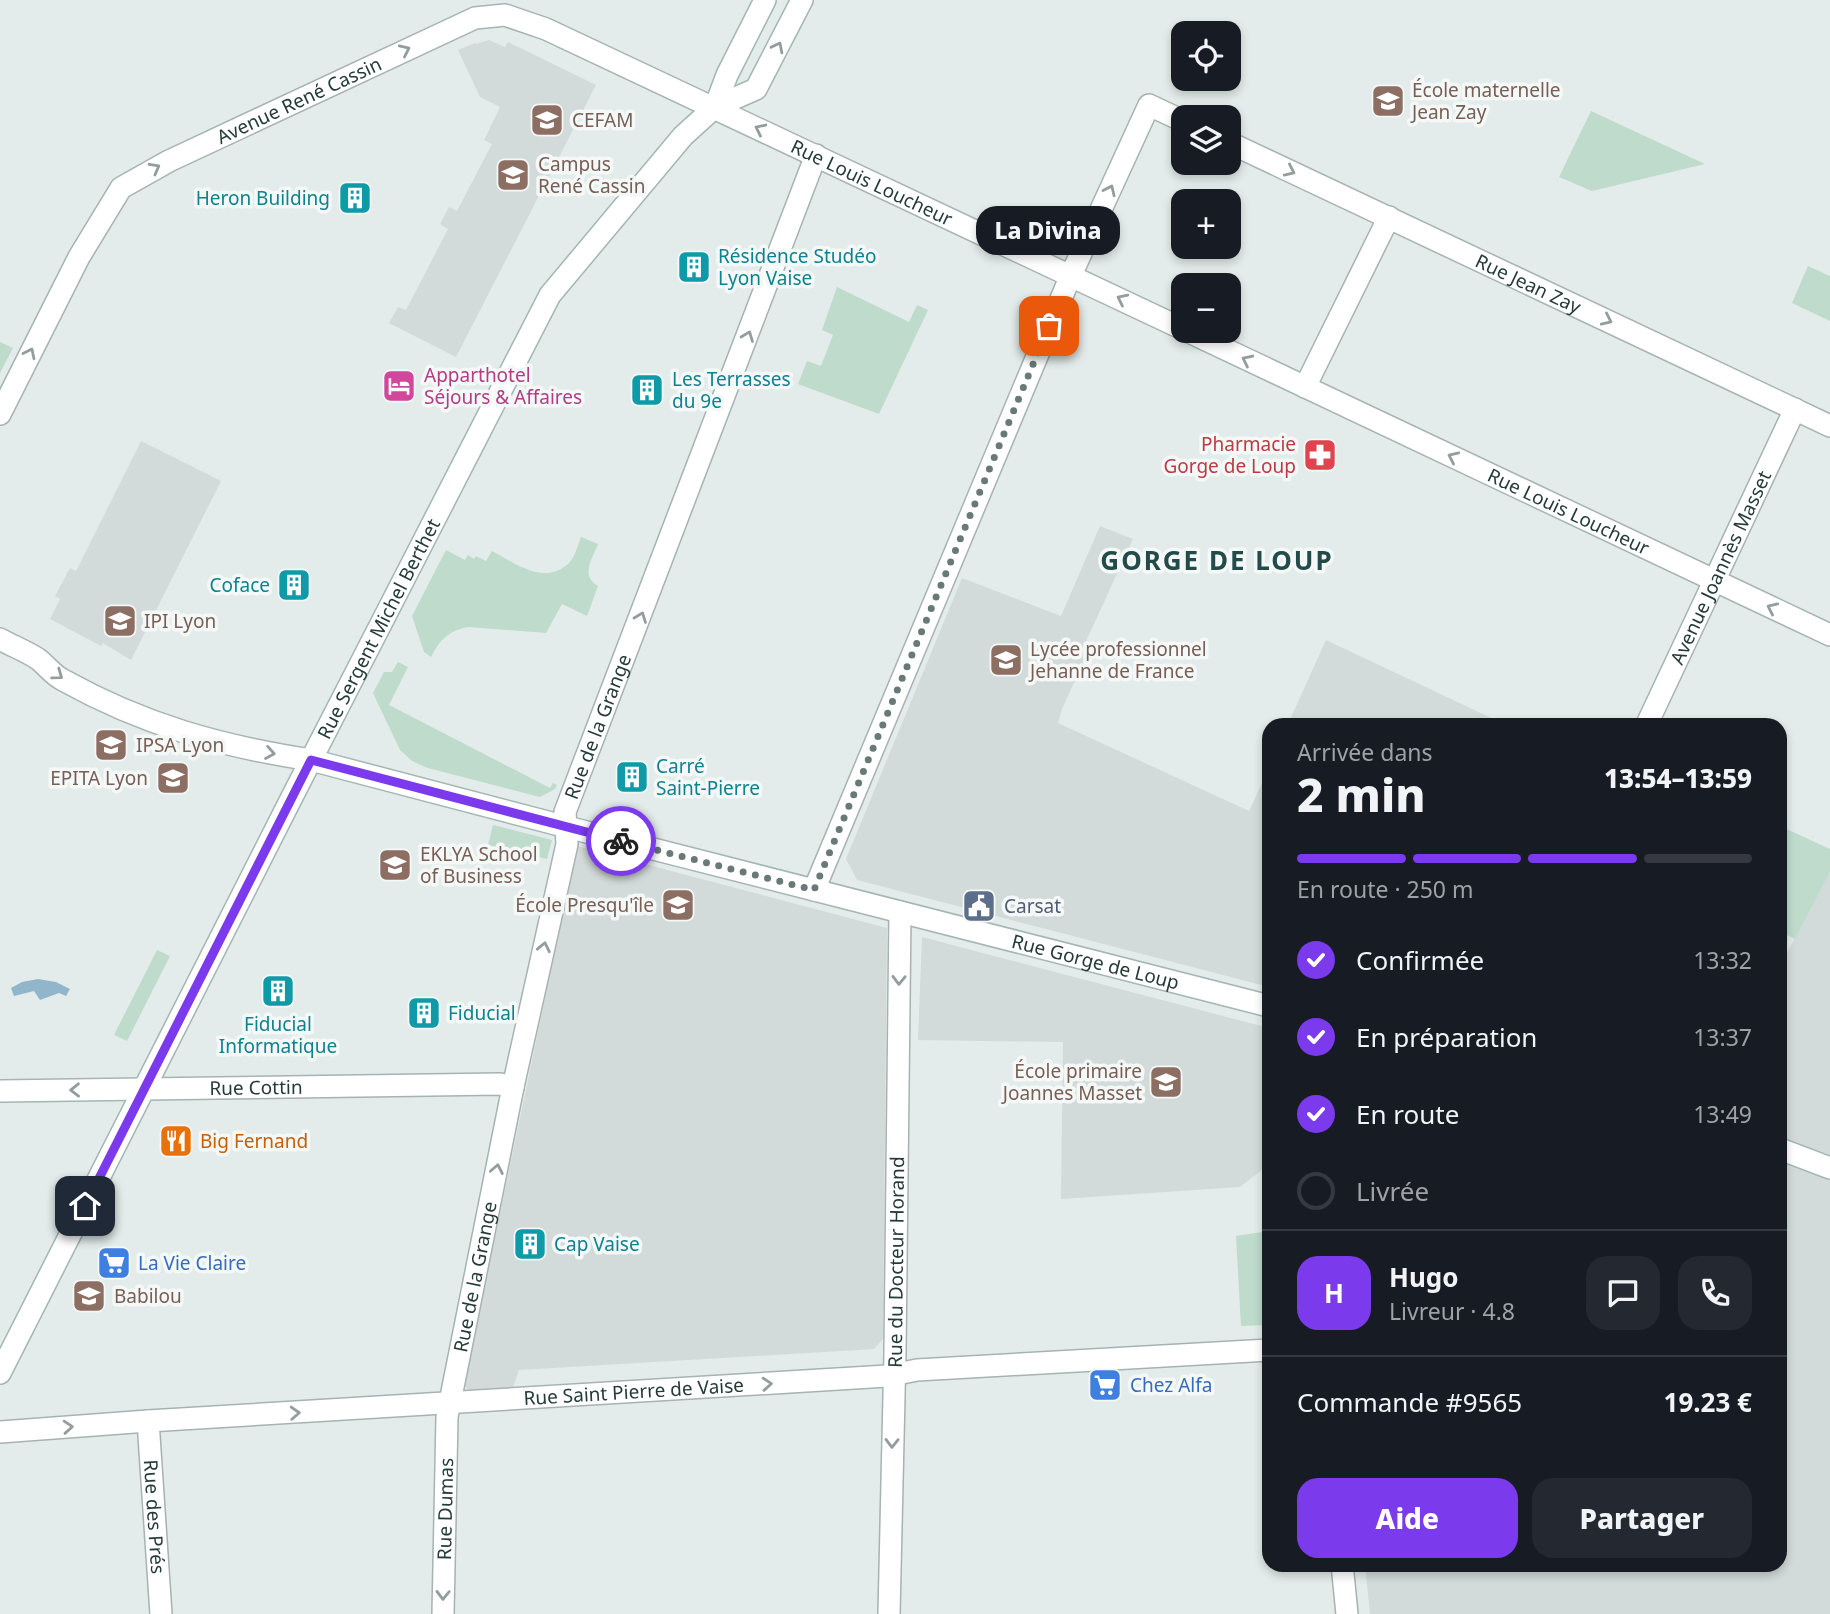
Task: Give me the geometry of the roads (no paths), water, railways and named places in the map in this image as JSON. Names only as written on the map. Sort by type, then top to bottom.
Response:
[{"type":"street","name":"Rue Sergent Michel Berthet","points":[[715,107],[727,75],[765,0]]},
{"type":"street","name":"Rue Sergent Michel Berthet","points":[[0,1373],[550,295],[683,136],[715,107],[756,89],[802,0]]},
{"type":"street","name":"Avenue René Cassin","points":[[0,414],[79,257],[121,188],[169,161],[475,18],[505,15],[546,29],[715,107]]},
{"type":"street","points":[[814,890],[1071,275],[1149,105],[1171,115]]},
{"type":"street","name":"Rue Louis Loucheur","points":[[715,107],[1171,323]]},
{"type":"street","name":"Rue Jean Zay","points":[[1241,148],[1830,426]]},
{"type":"street","name":"Rue de la Grange","points":[[450,1405],[513,1087],[567,844],[565,812],[816,155]]},
{"type":"street","points":[[1305,387],[1389,217]]},
{"type":"street","name":"Rue Louis Loucheur","points":[[1212,343],[1830,635]]},
{"type":"street","name":"Avenue Joannès Masset","points":[[1650,718],[1795,409]]},
{"type":"street","name":"Rue Gorge de Loup","points":[[0,639],[38,660],[59,678],[126,712],[159,725],[251,750],[311,760],[1262,1004]]},
{"type":"street","name":"Rue du Docteur Horand","points":[[889,1614],[900,912]]},
{"type":"street","name":"Rue Cottin","points":[[0,1091],[500,1084],[513,1087]]},
{"type":"street","points":[[1787,1152],[1830,1168]]},
{"type":"street","name":"Rue Saint Pierre de Vaise","points":[[0,1432],[894,1375],[917,1370],[1262,1350]]},
{"type":"street","name":"Rue Dumas","points":[[443,1614],[447,1418],[450,1405]]},
{"type":"street","name":"Rue des Prés","points":[[148,1421],[161,1614]]},
{"type":"street","points":[[1343,1572],[1347,1614]]},
{"type":"water","points":[[38,979],[56,982],[70,989],[66,996],[59,993],[40,1000],[34,991],[14,996],[11,988],[22,982]]},
{"type":"place","name":"École maternelle Jean Zay","points":[[1388,101]]},
{"type":"place","name":"CEFAM","points":[[547,120]]},
{"type":"place","name":"Campus René Cassin","points":[[513,175]]},
{"type":"place","name":"Heron Building","points":[[355,198]]},
{"type":"place","name":"Résidence Studéo Lyon Vaise","points":[[694,267]]},
{"type":"place","name":"La Divina","points":[[1049,326]]},
{"type":"place","name":"Apparthotel Séjours & Affaires","points":[[399,386]]},
{"type":"place","name":"Les Terrasses du 9e","points":[[647,390]]},
{"type":"place","name":"Pharmacie Gorge de Loup","points":[[1320,455]]},
{"type":"place","name":"Coface","points":[[294,585]]},
{"type":"place","name":"IPI Lyon","points":[[120,621]]},
{"type":"place","name":"Lycée professionnel Jehanne de France","points":[[1006,660]]},
{"type":"place","name":"IPSA Lyon","points":[[111,745]]},
{"type":"place","name":"Carré Saint-Pierre","points":[[632,777]]},
{"type":"place","name":"EPITA Lyon","points":[[173,778]]},
{"type":"place","name":"EKLYA School of Business","points":[[395,865]]},
{"type":"place","name":"École Presqu'île","points":[[678,905]]},
{"type":"place","name":"Carsat","points":[[979,906]]},
{"type":"place","name":"Fiducial Informatique","points":[[278,991]]},
{"type":"place","name":"Fiducial","points":[[424,1013]]},
{"type":"place","name":"École primaire Joannes Masset","points":[[1166,1082]]},
{"type":"place","name":"Big Fernand","points":[[176,1141]]},
{"type":"place","name":"Cap Vaise","points":[[530,1244]]},
{"type":"place","name":"La Vie Claire","points":[[114,1263]]},
{"type":"place","name":"Babilou","points":[[89,1296]]},
{"type":"place","name":"Chez Alfa","points":[[1105,1385]]},
{"type":"district","name":"GORGE DE LOUP","points":[[1217,560]]}]
